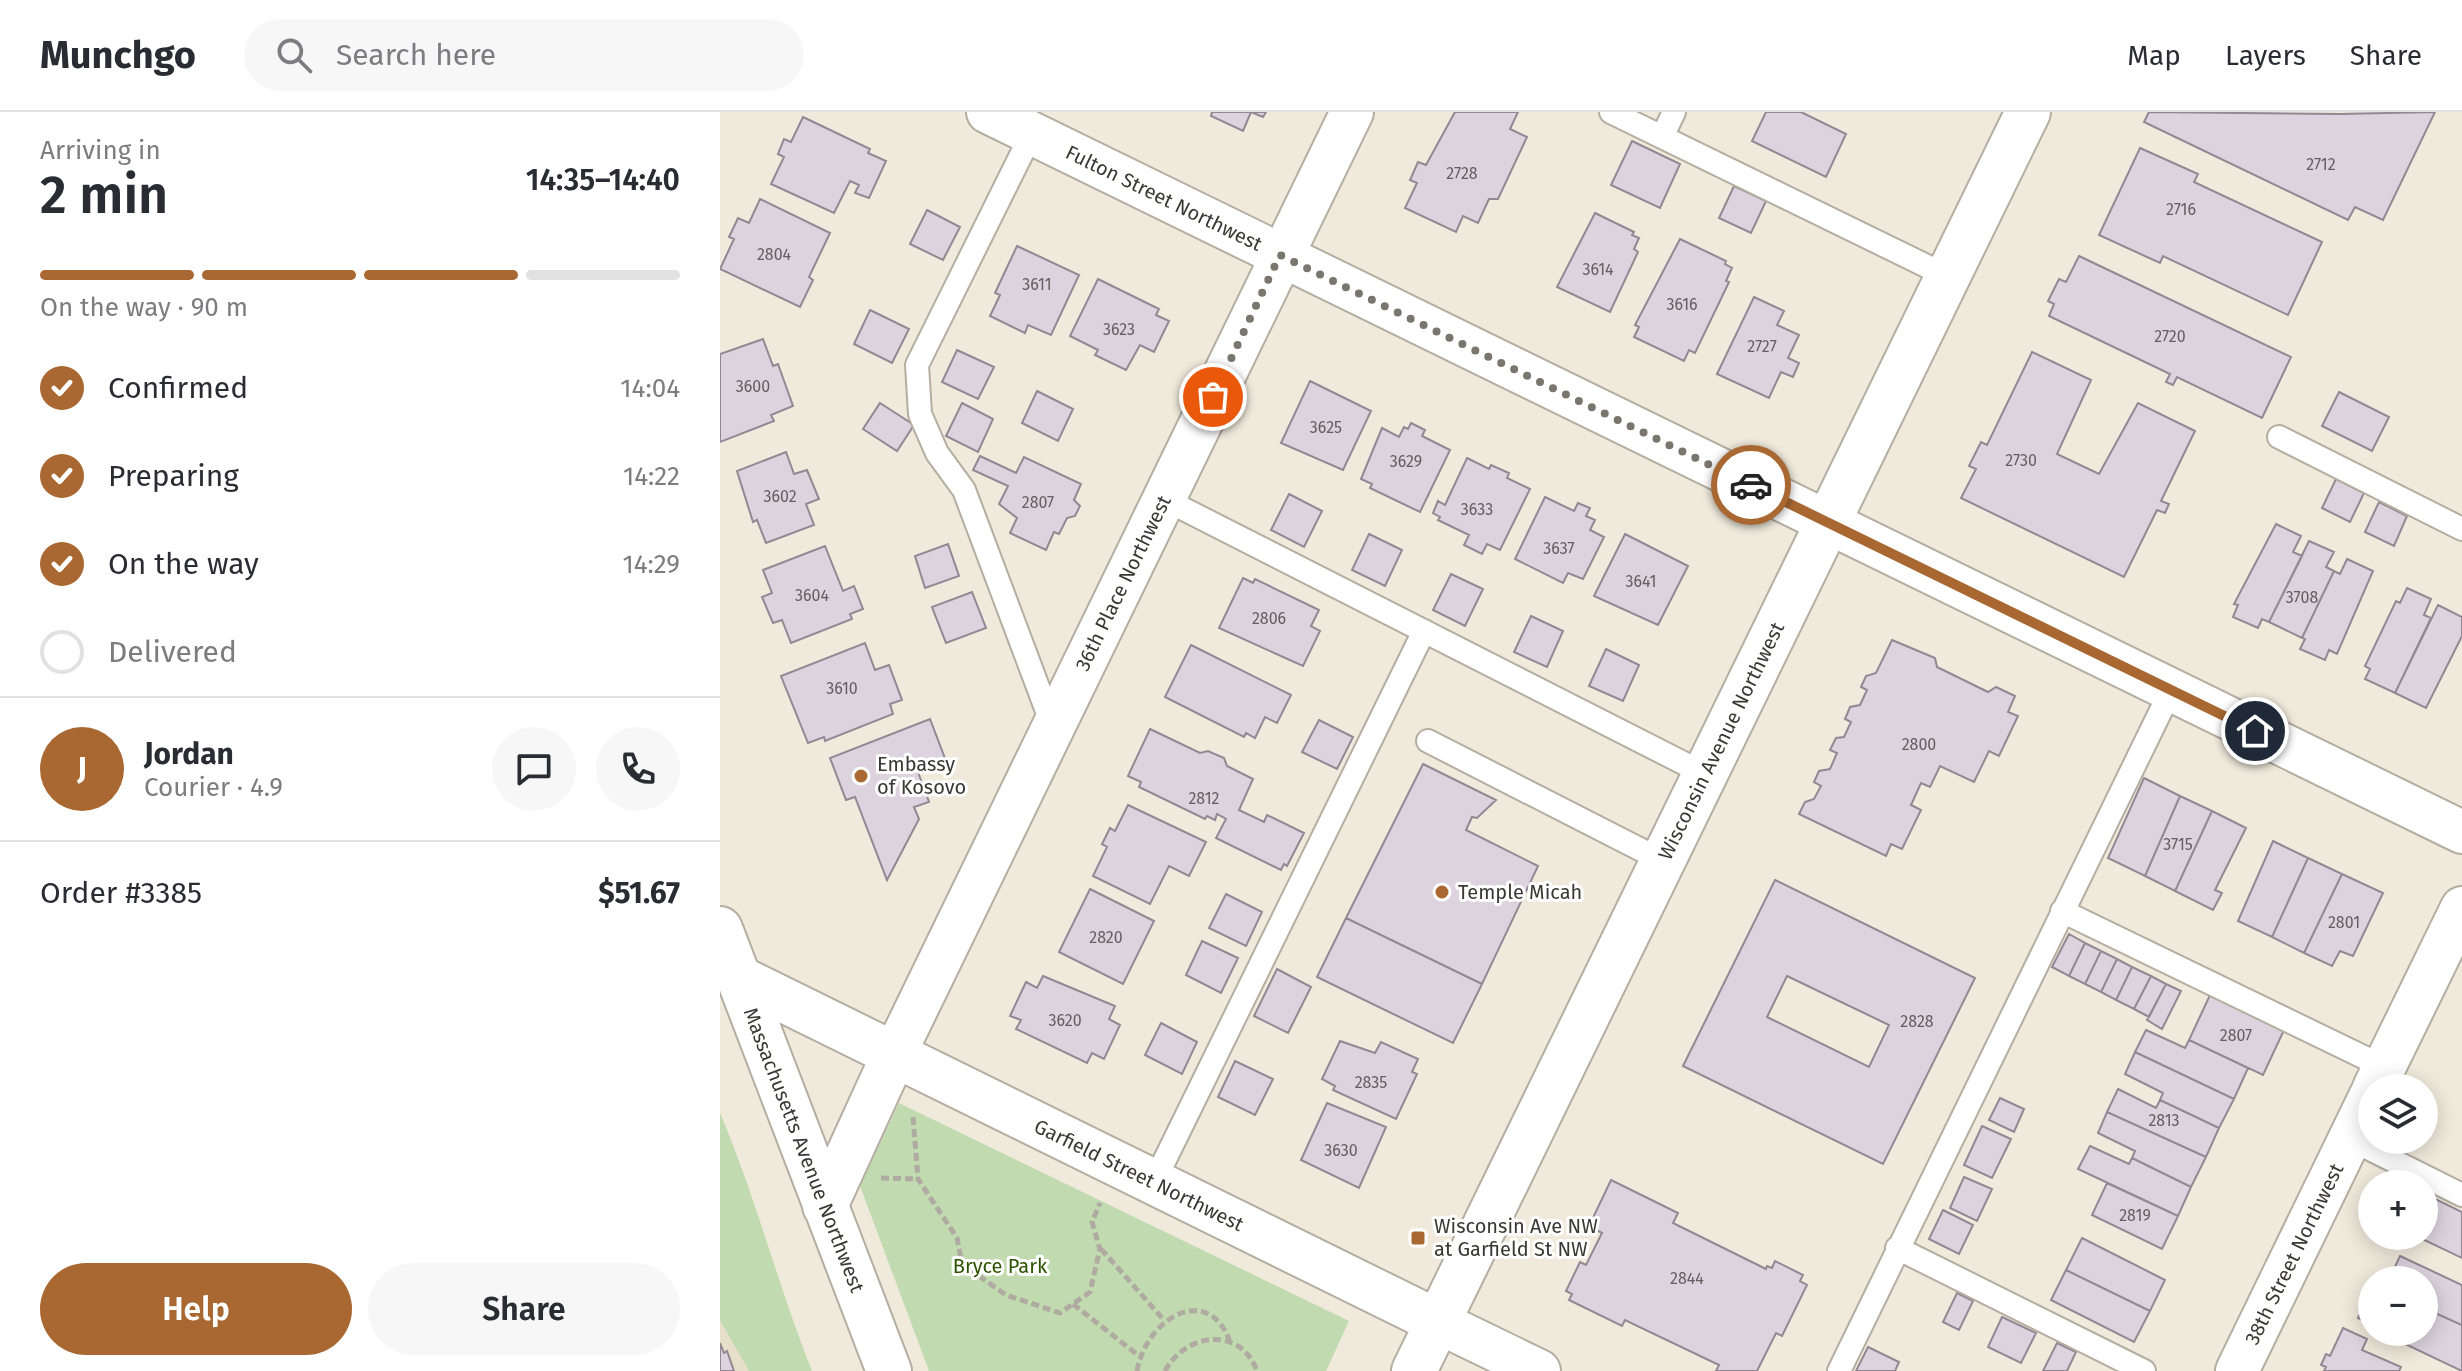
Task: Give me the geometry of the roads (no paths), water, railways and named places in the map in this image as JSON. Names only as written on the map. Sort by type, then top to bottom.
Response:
[{"type":"main road","name":"Wisconsin Avenue Northwest","points":[[1414,1371],[2028,112]]},
{"type":"main road","name":"Massachusetts Avenue Northwest","points":[[720,929],[889,1371]]},
{"type":"main road","name":"Garfield Street Northwest","points":[[739,978],[1438,1322]]},
{"type":"main road","points":[[825,1206],[894,1055]]},
{"type":"street","name":"Fulton Street Northwest","points":[[988,112],[2462,832]]},
{"type":"street","name":"36th Place Northwest","points":[[894,1055],[1352,112]]},
{"type":"street","name":"38th Street Northwest","points":[[2381,1074],[2462,908]]},
{"type":"street","name":"38th Street Northwest","points":[[2250,1367],[2358,1122]]},
{"type":"street","name":"Garfield Street Northwest","points":[[1438,1322],[1539,1371]]},
{"type":"lane","points":[[1611,112],[1947,276]]},
{"type":"lane","points":[[1662,137],[1674,112]]},
{"type":"lane","points":[[1032,133],[917,365],[920,414],[937,453],[964,490],[1053,729]]},
{"type":"lane","points":[[2279,437],[2462,529]]},
{"type":"lane","points":[[1164,499],[1705,774]]},
{"type":"lane","points":[[1154,1182],[1424,631]]},
{"type":"lane","points":[[1839,1371],[2171,690]]},
{"type":"lane","points":[[1428,741],[1663,861]]},
{"type":"lane","points":[[2062,911],[2361,1074]]},
{"type":"lane","points":[[2350,1139],[2462,1195]]},
{"type":"lane","points":[[1897,1248],[2144,1371]]},
{"type":"place","name":"Embassy of Kosovo","points":[[861,776]]},
{"type":"place","name":"Temple Micah","points":[[1442,892]]},
{"type":"place","name":"Wisconsin Ave NW at Garfield St NW","points":[[1418,1238]]},
{"type":"park label","name":"Bryce Park","points":[[1000,1266]]}]
